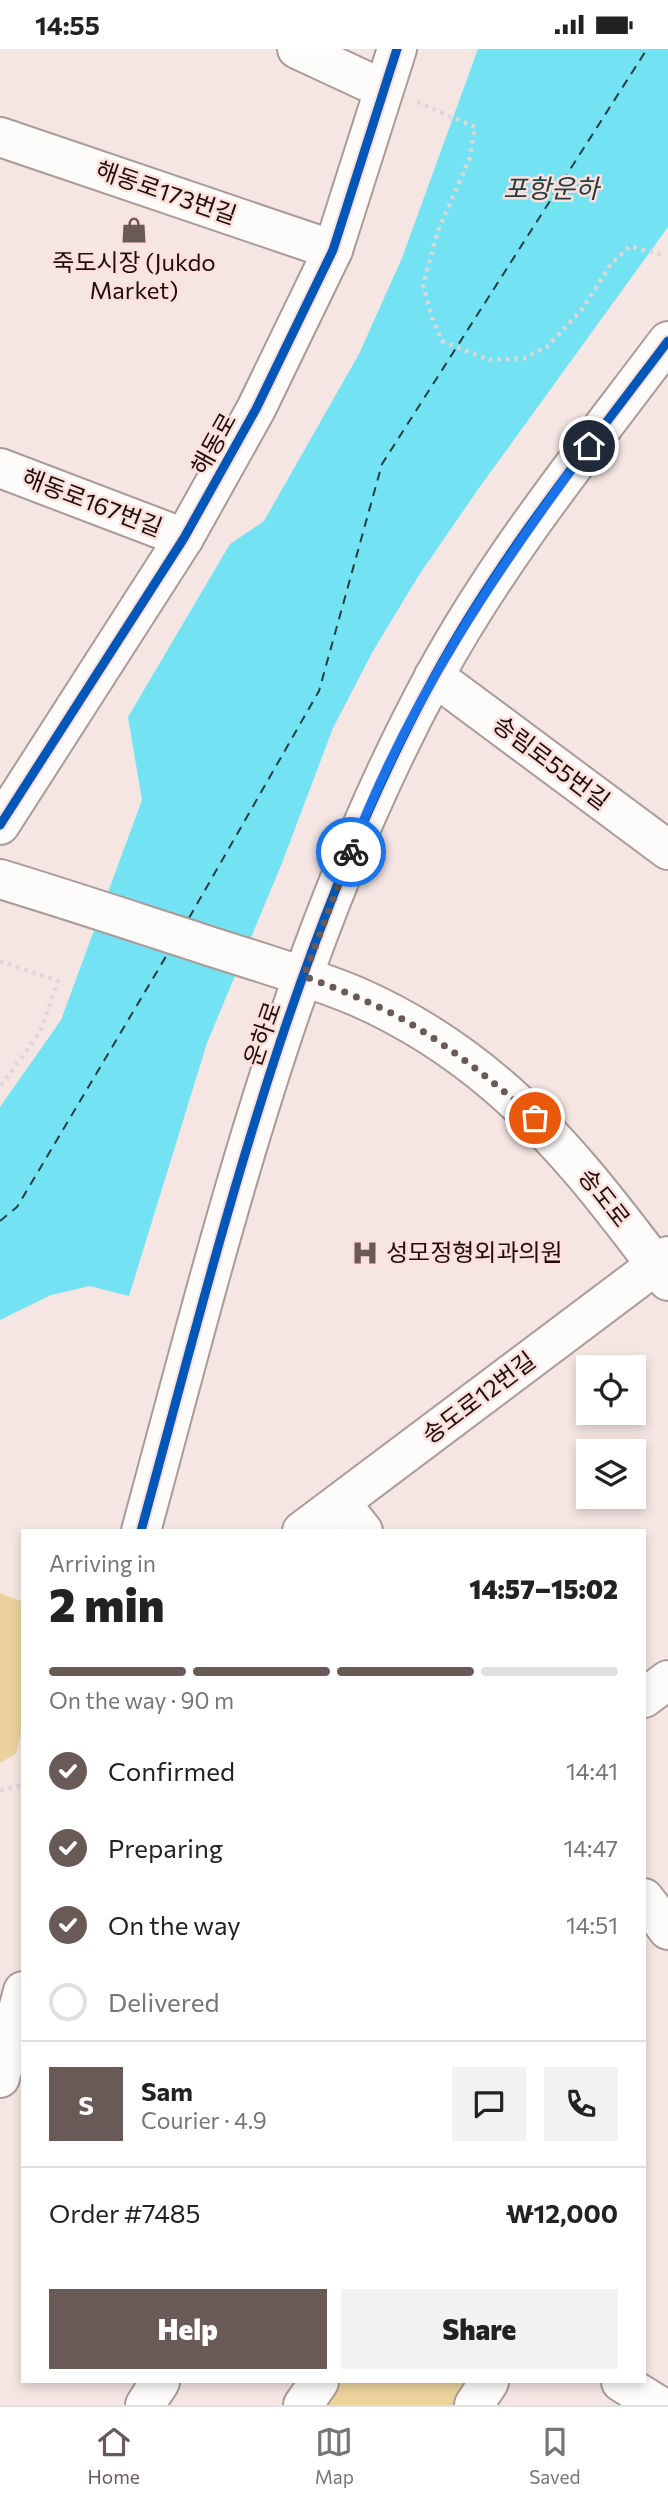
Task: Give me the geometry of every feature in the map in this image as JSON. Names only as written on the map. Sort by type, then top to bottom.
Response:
[{"type":"street","points":[[297,49],[383,89]]},
{"type":"street","name":"해동로","points":[[0,825],[184,538],[256,408],[333,250],[397,49]]},
{"type":"street","name":"해동로173번길","points":[[0,137],[333,250]]},
{"type":"street","name":"운하로","points":[[142,1529],[244,1155],[304,976],[359,830],[434,676],[499,570],[668,341]]},
{"type":"street","name":"해동로167번길","points":[[0,468],[184,538]]},
{"type":"street","name":"송림로55번길","points":[[434,676],[668,850]]},
{"type":"street","name":"송도로","points":[[15,883],[304,976],[360,998],[410,1023],[455,1052],[535,1118],[664,1267]]},
{"type":"street","name":"송도로12번길","points":[[309,1529],[352,1517],[664,1267]]},
{"type":"street","points":[[646,1696],[668,1680]]},
{"type":"street","points":[[646,1901],[668,1930]]},
{"type":"street","points":[[0,2078],[21,2005]]},
{"type":"street","points":[[145,2405],[159,2383]]},
{"type":"street","points":[[303,2405],[318,2383]]},
{"type":"street","points":[[474,2405],[488,2383]]},
{"type":"street","points":[[623,2383],[657,2405]]},
{"type":"path","points":[[437,110],[475,127],[469,160],[438,231],[423,285],[442,341],[489,360],[525,358],[548,346],[583,308],[611,264],[630,246],[666,253]]},
{"type":"path","points":[[0,961],[58,981],[40,1032],[0,1087]]},
{"type":"path","points":[[0,1790],[21,1785]]},
{"type":"shaded area","points":[[0,1593],[21,1601],[21,1732],[16,1754],[0,1763]]},
{"type":"shaded area","points":[[335,2383],[476,2383],[462,2405],[321,2405]]},
{"type":"water","name":"포항운하","points":[[478,49],[668,49],[668,227],[419,575],[373,651],[333,728],[282,863],[207,1043],[129,1296],[90,1286],[51,1295],[0,1320],[0,1107],[61,1020],[142,800],[128,717],[230,544],[264,521],[359,354],[402,258]]},
{"type":"ferry route","points":[[189,918],[319,691],[382,464],[647,49]]},
{"type":"ferry route","points":[[0,1221],[17,1207],[168,953]]},
{"type":"cycle path","points":[[0,825],[184,538],[256,409],[333,250],[397,49]]},
{"type":"cycle path","points":[[142,1529],[230,1203],[263,1095],[339,882],[383,778],[434,677],[486,589],[545,505],[668,341]]},
{"type":"way so far","points":[[351,852],[304,976],[360,998],[410,1023],[455,1052],[535,1118]]},
{"type":"place","name":"죽도시장 (Jukdo Market)","points":[[134,230]]},
{"type":"place","name":"성모정형외과의원","points":[[365,1253]]},
{"type":"route","points":[[351,852],[359,830],[434,676],[499,570],[589,446]]}]
